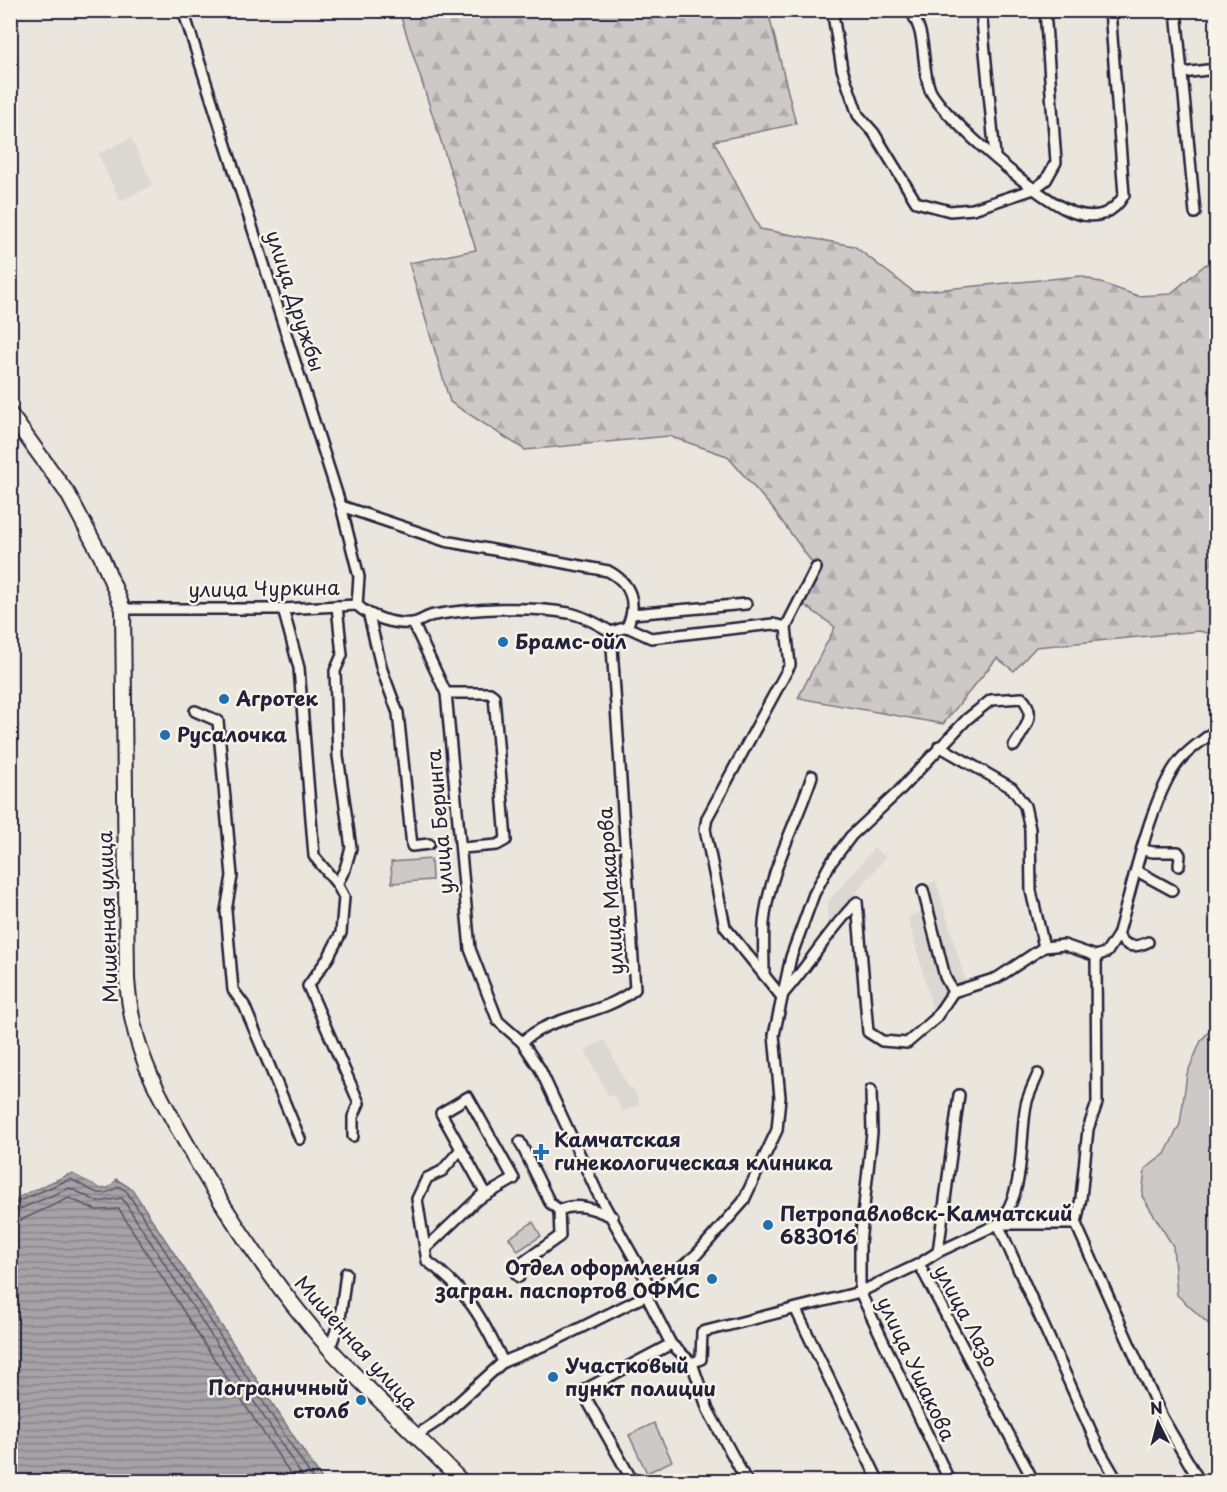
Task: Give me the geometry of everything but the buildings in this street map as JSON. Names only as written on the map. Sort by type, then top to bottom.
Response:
[{"type":"main road","name":"Мишенная улица","points":[[10,414],[48,463],[76,508],[102,558],[123,609],[128,997],[137,1043],[157,1092],[239,1232],[267,1272],[330,1348],[462,1482]]},
{"type":"street","name":"улица Дружбы","points":[[183,10],[341,506],[359,577],[357,605]]},
{"type":"street","points":[[837,10],[833,15],[842,69],[858,115],[874,133],[916,202],[951,211],[973,209],[1034,189],[1046,180],[1056,162],[1045,10]]},
{"type":"street","points":[[911,10],[920,31],[930,90],[941,106],[1010,173],[1074,213],[1098,216],[1116,209],[1125,195],[1110,10]]},
{"type":"street","points":[[981,10],[995,156]]},
{"type":"street","points":[[1176,10],[1195,213]]},
{"type":"street","points":[[1182,73],[1216,69]]},
{"type":"street","points":[[341,506],[445,541],[608,571],[622,578],[632,598],[632,614],[627,627]]},
{"type":"street","points":[[781,996],[725,927],[705,829],[707,818],[790,664],[786,627],[816,568]]},
{"type":"street","points":[[632,614],[746,604]]},
{"type":"street","name":"улица Чуркина","points":[[123,609],[283,609],[357,605],[369,616]]},
{"type":"street","points":[[337,606],[342,655],[335,671],[338,756],[351,848],[345,869],[337,884]]},
{"type":"street","points":[[283,609],[299,668],[315,856],[344,897],[340,933],[328,958],[309,986],[359,1103],[353,1117],[353,1136]]},
{"type":"street","points":[[429,844],[412,846],[398,713],[382,670],[369,616],[413,623],[431,615],[455,612],[536,610],[570,613],[595,622],[610,632],[627,627],[651,638],[773,624],[786,627]]},
{"type":"street","name":"улица Беринга","points":[[413,623],[446,693],[470,948],[498,1021],[522,1042]]},
{"type":"street","name":"улица Макарова","points":[[522,1042],[537,1028],[600,1010],[624,998],[635,989],[610,632]]},
{"type":"street","points":[[446,693],[490,693],[494,696],[506,840],[497,845],[462,848]]},
{"type":"street","points":[[415,1436],[438,1421],[503,1362],[552,1342],[650,1293],[697,1254],[743,1202],[768,1154],[777,1130],[780,1097],[774,1035],[781,996],[791,957],[814,894],[830,864],[851,836],[897,793],[939,746],[991,700],[1022,698],[1029,706],[1031,715],[1014,746]]},
{"type":"street","points":[[195,711],[218,721],[232,876],[226,911],[233,990],[244,1005],[300,1139]]},
{"type":"street","points":[[781,996],[807,967],[836,923],[856,902],[868,1032],[882,1041],[907,1043],[935,1018],[954,992],[997,978],[1044,947],[1064,945],[1096,956],[1107,952],[1118,935],[1156,809],[1171,773],[1181,759],[1216,730]]},
{"type":"street","points":[[939,746],[1012,788],[1025,806],[1030,829],[1031,891],[1044,947]]},
{"type":"street","points":[[764,975],[766,912],[786,840],[798,819],[812,776]]},
{"type":"street","points":[[1143,850],[1178,852],[1179,866]]},
{"type":"street","points":[[1137,871],[1172,890]]},
{"type":"street","points":[[923,890],[945,977],[954,992]]},
{"type":"street","points":[[1118,935],[1123,943],[1132,947],[1148,942]]},
{"type":"street","points":[[1096,956],[1096,1103],[1088,1129],[1082,1198],[1076,1224],[1162,1417],[1200,1482]]},
{"type":"street","points":[[522,1042],[540,1070],[597,1192],[613,1217],[650,1293],[671,1344],[692,1363],[708,1410],[747,1482]]},
{"type":"street","points":[[938,1252],[998,1224],[1010,1211],[1023,1149],[1026,1103],[1038,1074]]},
{"type":"street","name":"улица Ушакова","points":[[871,1090],[872,1133],[860,1243],[860,1292],[950,1482]]},
{"type":"street","name":"улица Лазо","points":[[959,1095],[938,1252],[918,1263],[1034,1482]]},
{"type":"street","points":[[425,1248],[484,1192],[441,1113],[468,1097],[514,1179],[477,1200]]},
{"type":"street","points":[[519,1277],[516,1273],[519,1265],[560,1236],[559,1210],[550,1203],[520,1142]]},
{"type":"street","points":[[461,1149],[442,1171],[428,1178],[417,1199],[427,1261],[445,1274],[469,1299],[503,1362]]},
{"type":"street","points":[[559,1210],[568,1206],[582,1206],[613,1217]]},
{"type":"street","points":[[998,1224],[1076,1224]]},
{"type":"street","points":[[998,1224],[1100,1451],[1118,1482]]},
{"type":"street","points":[[692,1363],[701,1359],[702,1332],[860,1292],[918,1263]]},
{"type":"street","points":[[330,1348],[340,1319],[346,1273]]},
{"type":"street","points":[[796,1310],[879,1482]]},
{"type":"street","points":[[633,1482],[582,1391],[671,1344]]},
{"type":"shaded area","points":[[131,138],[153,185],[120,201],[98,154]]},
{"type":"shaded area","points":[[874,848],[886,857],[827,928],[828,902]]},
{"type":"shaded area","points":[[936,880],[966,983],[954,988],[947,976],[925,886]]},
{"type":"shaded area","points":[[922,912],[948,991],[933,1011],[908,917]]},
{"type":"shaded area","points":[[605,1040],[628,1087],[633,1088],[640,1104],[623,1112],[614,1095],[609,1097],[585,1050]]},
{"type":"green space","points":[[399,11],[768,11],[796,124],[714,141],[760,229],[854,246],[914,292],[1081,276],[1138,296],[1170,294],[1205,265],[1216,261],[1216,635],[1199,631],[1036,647],[1014,671],[997,658],[943,724],[798,698],[835,627],[799,601],[816,568],[773,509],[727,456],[669,436],[525,450],[450,402],[409,263],[476,250]]},
{"type":"green space","points":[[431,859],[432,880],[392,883],[391,862]]},
{"type":"green space","points":[[1216,1022],[1216,1335],[1215,1330],[1177,1295],[1173,1246],[1142,1196],[1145,1169],[1165,1154],[1180,1124],[1187,1074],[1201,1041]]},
{"type":"green space","points":[[533,1222],[541,1236],[518,1251],[509,1238]]},
{"type":"green space","points":[[654,1423],[672,1461],[647,1473],[629,1435]]},
{"type":"water","points":[[72,1173],[101,1188],[109,1187],[116,1179],[132,1189],[323,1481],[11,1481],[10,1200]]},
{"type":"pier","points":[[73,1170],[102,1185],[107,1184],[114,1177],[116,1179],[109,1187],[101,1188],[72,1173],[67,1174],[11,1200],[10,1197]]},
{"type":"place","name":"Брамс-ойл","points":[[503,642]]},
{"type":"place","name":"Агротек","points":[[224,699]]},
{"type":"place","name":"Русалочка","points":[[165,735]]},
{"type":"place","name":"Камчатская гинекологическая клиника","points":[[541,1152]]},
{"type":"place","name":"Петропавловск-Камчатский 683016","points":[[768,1225]]},
{"type":"place","name":"Отдел оформления загран. паспортов ОФМС","points":[[712,1279]]},
{"type":"place","name":"Участковый пункт полиции","points":[[553,1377]]},
{"type":"place","name":"Пограничный столб","points":[[361,1400]]}]
